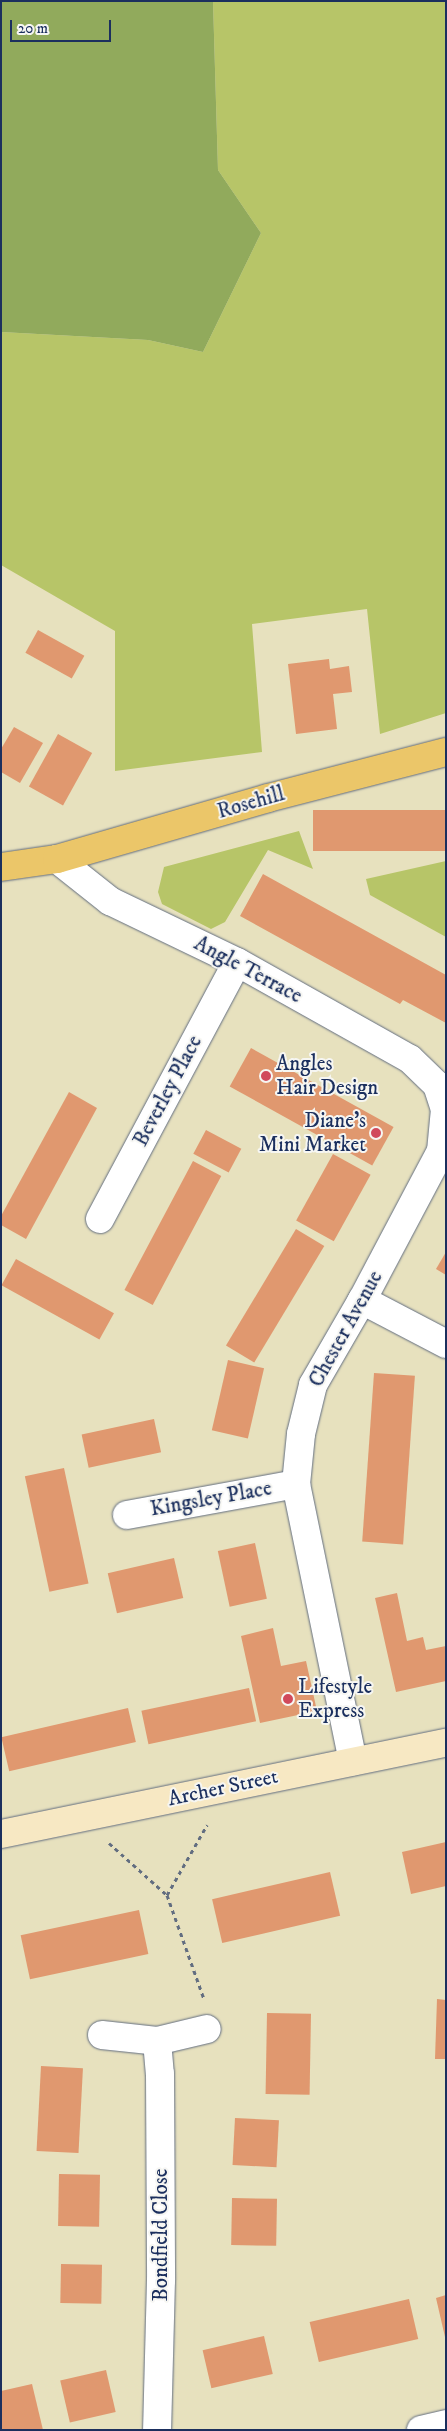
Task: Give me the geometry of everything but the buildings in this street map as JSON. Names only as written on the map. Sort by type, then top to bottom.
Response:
[{"type":"main road","name":"Rosehill","points":[[1,867],[57,859],[286,793],[446,752]]},
{"type":"main road","name":"Archer Street","points":[[1,1834],[446,1742]]},
{"type":"street","name":"Angle Terrace","points":[[57,859],[110,900],[237,962],[410,1059],[441,1084]]},
{"type":"street","name":"Beverley Place","points":[[100,1220],[237,962]]},
{"type":"street","name":"Chester Avenue","points":[[353,1761],[296,1484],[300,1434],[313,1385],[362,1300],[441,1152],[445,1109],[441,1084]]},
{"type":"street","points":[[362,1300],[446,1344]]},
{"type":"street","name":"Kingsley Place","points":[[126,1515],[296,1484]]},
{"type":"street","points":[[102,2035],[156,2041],[207,2029]]},
{"type":"street","name":"Bondfield Close","points":[[156,2041],[160,2074],[161,2260],[158,2430]]},
{"type":"street","points":[[421,2430],[446,2424]]},
{"type":"path","points":[[81,1818],[168,1894],[228,1787]]},
{"type":"green space","points":[[1,1],[213,1],[218,170],[261,233],[203,352],[148,340],[1,332]]},
{"type":"green space","points":[[213,1],[446,1],[446,713],[380,734],[367,609],[252,624],[262,752],[115,771],[115,631],[1,565],[1,332],[148,340],[203,352],[261,233],[218,170]]},
{"type":"green space","points":[[299,831],[313,869],[268,850],[225,922],[211,929],[162,904],[158,892],[164,867]]},
{"type":"green space","points":[[446,861],[446,937],[370,895],[366,879]]},
{"type":"place","name":"Angles Hair Design","points":[[266,1076]]},
{"type":"place","name":"Diane's Mini Market","points":[[376,1133]]},
{"type":"place","name":"Lifestyle Express","points":[[288,1699]]}]
